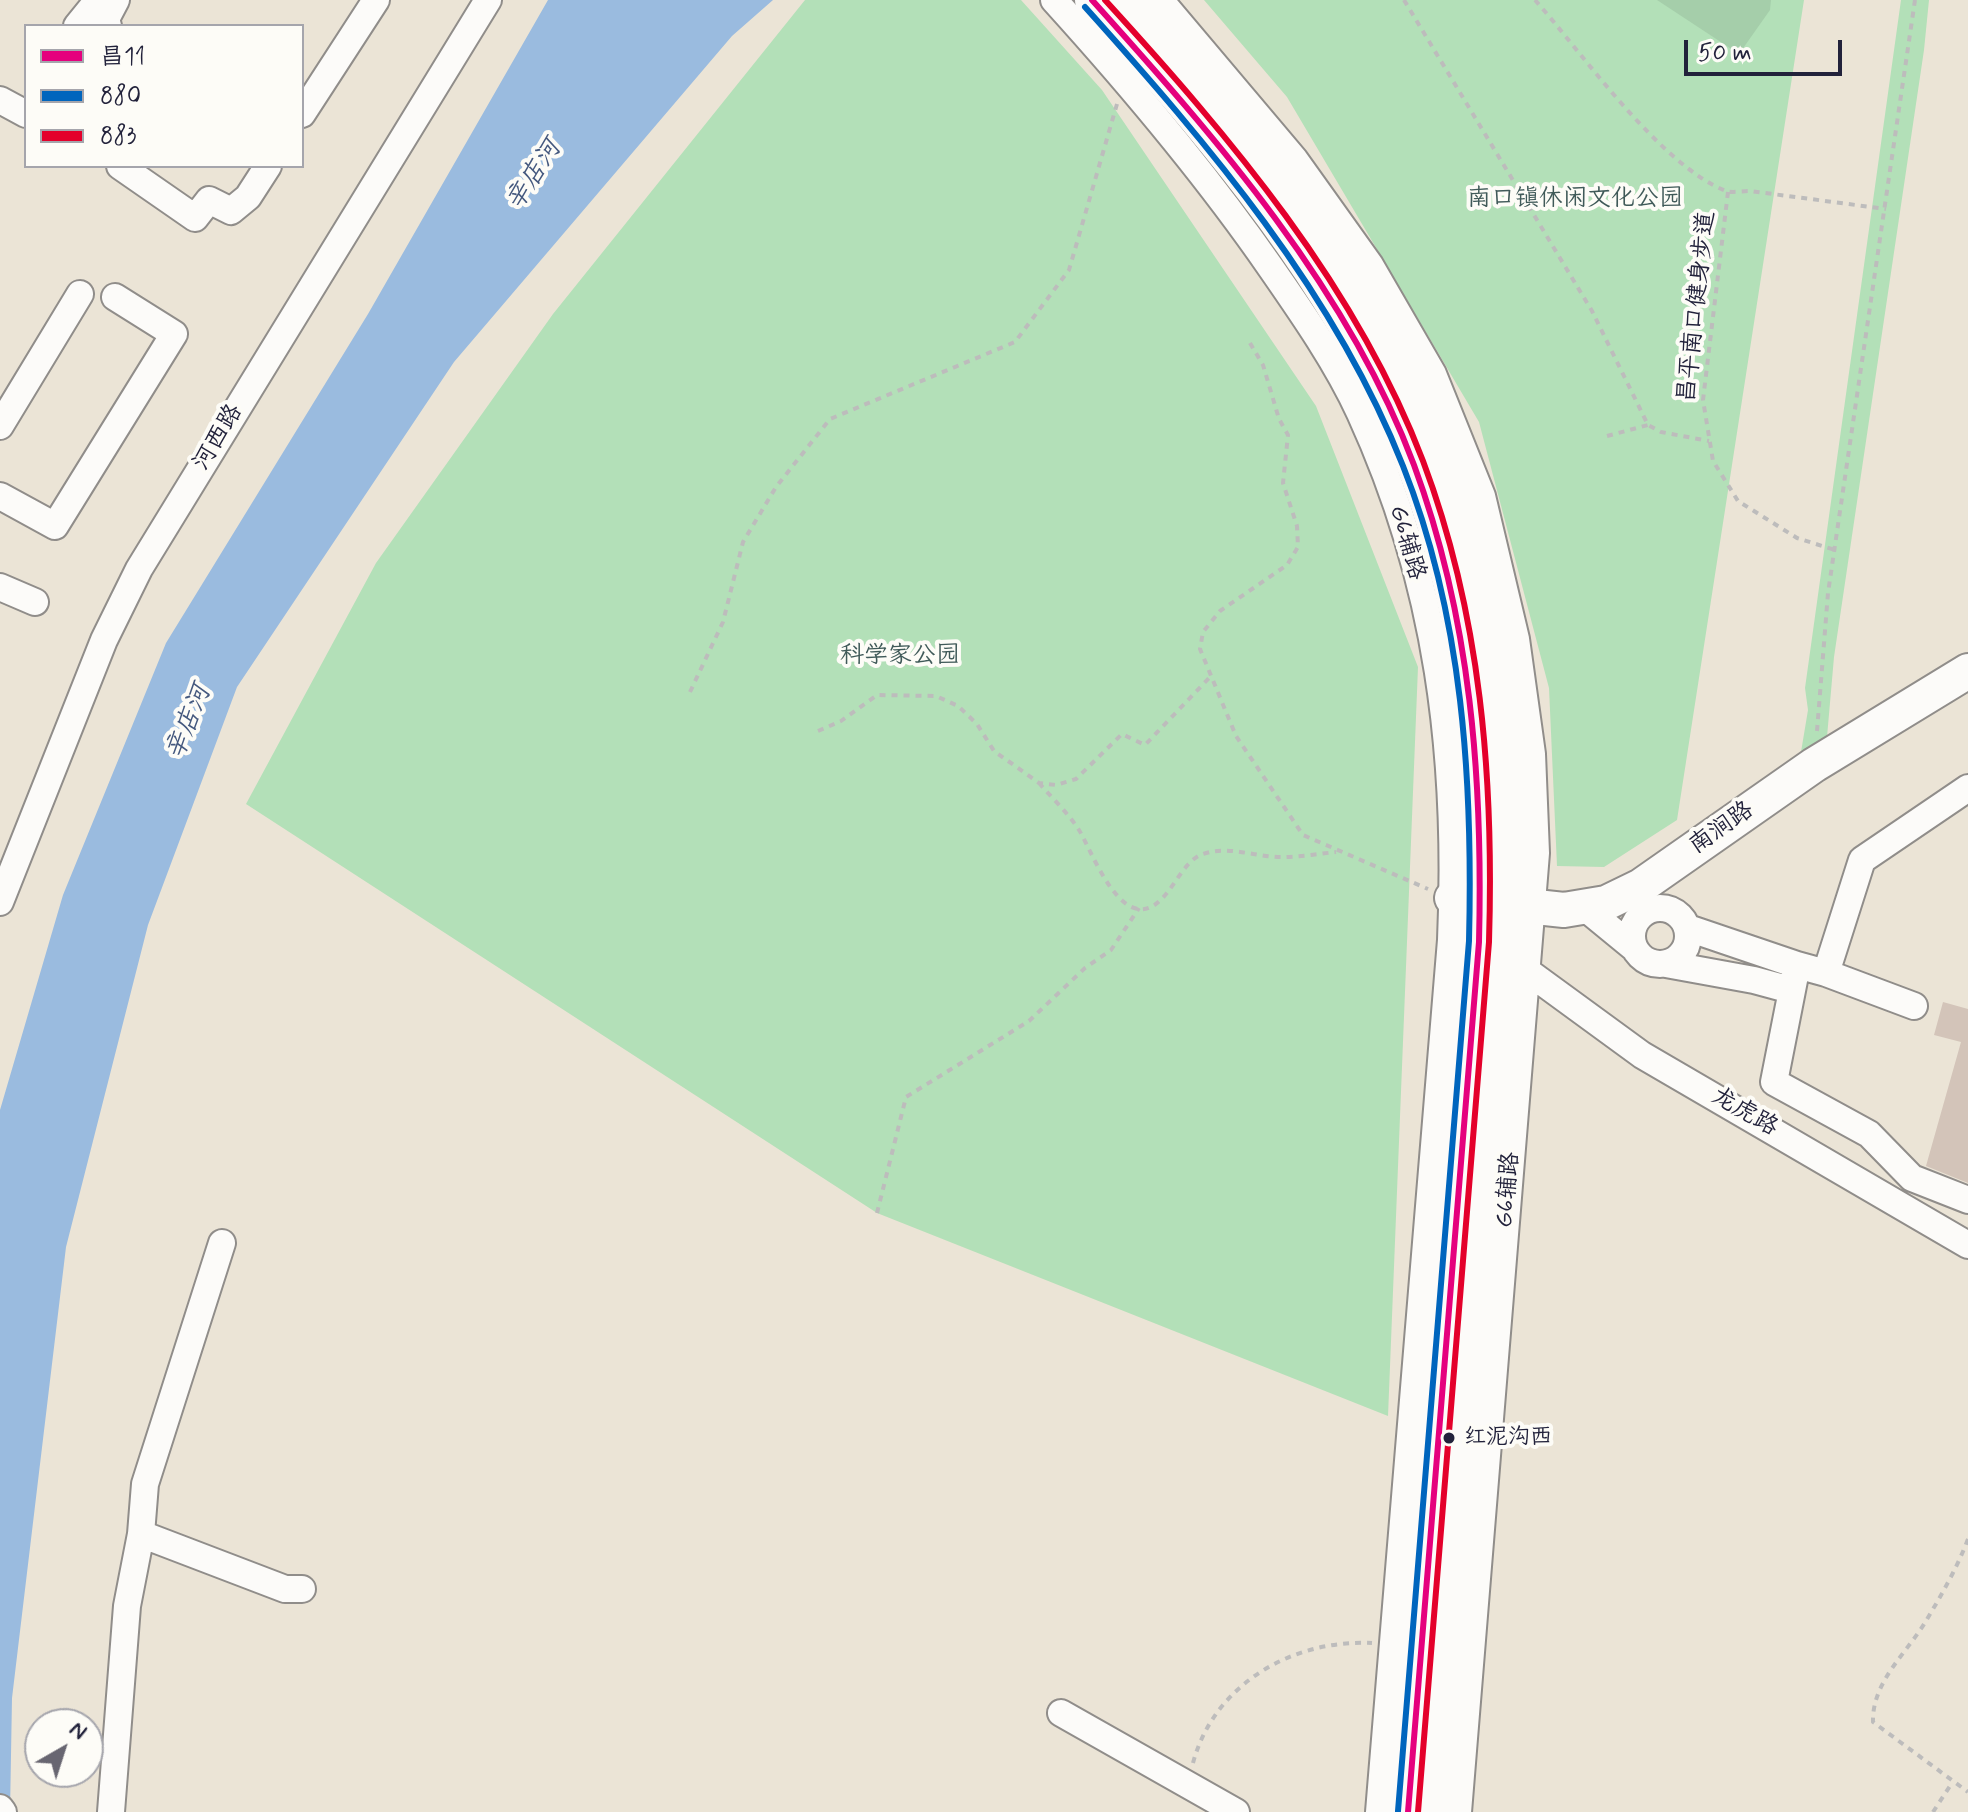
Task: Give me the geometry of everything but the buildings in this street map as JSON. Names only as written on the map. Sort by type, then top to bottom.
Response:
[{"type":"main road","name":"G6辅路","points":[[1092,0],[1252,191],[1326,297],[1385,399],[1431,515],[1463,647],[1479,755],[1483,849],[1493,902],[1432,1812]]},
{"type":"main road","name":"G6辅路","points":[[1126,0],[1274,175],[1349,279],[1410,385],[1457,504],[1491,644],[1507,756],[1510,853],[1493,902],[1408,1812]]},
{"type":"main road","name":"南涧路","points":[[1493,902],[1564,910],[1651,897],[1814,765],[1968,671]]},
{"type":"street","points":[[79,24],[98,0]]},
{"type":"street","points":[[107,24],[106,19],[116,0]]},
{"type":"street","points":[[304,111],[376,0]]},
{"type":"street","name":"河西路","points":[[0,902],[104,640],[139,569],[488,0]]},
{"type":"street","name":"G6辅路","points":[[1054,0],[1124,79],[1229,208],[1302,312],[1359,412],[1404,523],[1436,653],[1450,757],[1455,849],[1493,902],[1527,971],[1458,1812]]},
{"type":"street","name":"G6辅路","points":[[1160,0],[1295,160],[1370,265],[1433,374],[1482,496],[1516,639],[1532,754],[1536,853],[1493,902],[1393,1645],[1379,1812]]},
{"type":"street","points":[[123,168],[195,218],[209,200],[231,211],[248,197],[267,168]]},
{"type":"street","points":[[0,426],[80,294]]},
{"type":"street","points":[[1,498],[55,526],[174,334],[115,297]]},
{"type":"street","points":[[0,587],[35,602]]},
{"type":"street","points":[[1826,973],[1862,860],[1968,788]]},
{"type":"street","points":[[1634,948],[1632,938],[1637,920],[1651,897],[1678,913],[1688,928],[1689,938],[1682,955],[1666,964]]},
{"type":"street","points":[[1584,907],[1647,961],[1754,980],[1826,973],[1914,1006]]},
{"type":"street","points":[[1688,928],[1794,978]]},
{"type":"street","name":"龙虎路","points":[[1527,971],[1642,1055],[1968,1245]]},
{"type":"street","points":[[1794,978],[1774,1082],[1869,1134],[1912,1178],[1968,1200]]},
{"type":"street","points":[[111,1812],[127,1606],[141,1534],[145,1484],[222,1243]]},
{"type":"street","points":[[141,1534],[285,1589],[302,1589]]},
{"type":"street","points":[[1061,1713],[1236,1812]]},
{"type":"path","points":[[1404,0],[1592,311],[1648,425],[1661,432],[1709,441]]},
{"type":"path","name":"昌平南口健身步道","points":[[1535,0],[1630,113],[1687,167],[1728,192],[1750,191],[1886,209]]},
{"type":"path","points":[[1814,765],[1828,593],[1915,0]]},
{"type":"path","points":[[690,692],[723,622],[743,542],[776,487],[830,419],[1015,342],[1069,270],[1124,79]]},
{"type":"path","name":"昌平南口健身步道","points":[[1728,192],[1703,400],[1713,461],[1738,501],[1797,538],[1835,550]]},
{"type":"path","points":[[1250,343],[1267,373],[1279,419],[1288,435],[1283,483],[1297,526],[1298,547],[1287,565],[1220,611],[1203,632],[1200,649],[1236,736],[1303,835],[1339,851],[1493,902]]},
{"type":"path","points":[[1607,436],[1648,425]]},
{"type":"path","points":[[1039,783],[1056,785],[1076,779],[1122,734],[1145,745],[1211,676]]},
{"type":"path","points":[[818,731],[841,721],[877,695],[936,696],[958,706],[977,724],[994,751],[1039,783],[1079,830],[1094,862],[1115,893],[1125,903],[1139,908],[1149,908],[1166,896],[1198,855],[1219,849],[1282,857],[1339,851]]},
{"type":"path","points":[[877,1213],[906,1097],[1029,1021],[1085,968],[1111,950],[1139,908]]},
{"type":"path","points":[[1968,1539],[1957,1567],[1924,1624],[1872,1703],[1873,1722],[1968,1792]]},
{"type":"path","points":[[1187,1785],[1200,1735],[1239,1684],[1291,1655],[1341,1642],[1393,1645]]},
{"type":"path","points":[[1933,1812],[1952,1783]]},
{"type":"green space","name":"科学家公园","points":[[805,0],[1021,0],[1102,90],[1316,406],[1418,667],[1388,1416],[877,1213],[246,804],[376,563],[553,314]]},
{"type":"green space","name":"南口镇休闲文化公园","points":[[1204,0],[1804,0],[1677,820],[1604,867],[1557,866],[1549,688],[1479,422],[1287,97]]},
{"type":"green space","points":[[1657,0],[1771,0],[1770,10],[1739,54]]},
{"type":"green space","points":[[1901,0],[1929,0],[1924,50],[1834,657],[1827,737],[1801,752],[1808,710],[1805,688]]},
{"type":"water","name":"辛店河","points":[[548,0],[773,0],[732,36],[454,362],[237,687],[148,925],[66,1247],[12,1698],[10,1812],[0,1812],[0,1110],[63,895],[166,643],[368,314]]},
{"type":"transit line","name":"昌11","points":[[1092,0],[1186,106],[1275,218],[1353,337],[1386,400],[1414,465],[1449,582],[1461,641],[1479,820],[1479,942],[1408,1812]]},
{"type":"transit line","name":"883","points":[[1105,0],[1243,160],[1286,216],[1363,334],[1395,396],[1423,461],[1443,519],[1471,638],[1486,758],[1489,942],[1418,1812]]},
{"type":"transit line","name":"880","points":[[1085,7],[1222,167],[1305,280],[1342,340],[1375,402],[1403,466],[1423,523],[1451,640],[1466,760],[1469,941],[1398,1811]]},
{"type":"place","name":"红泥沟西","points":[[1449,1438]]}]
